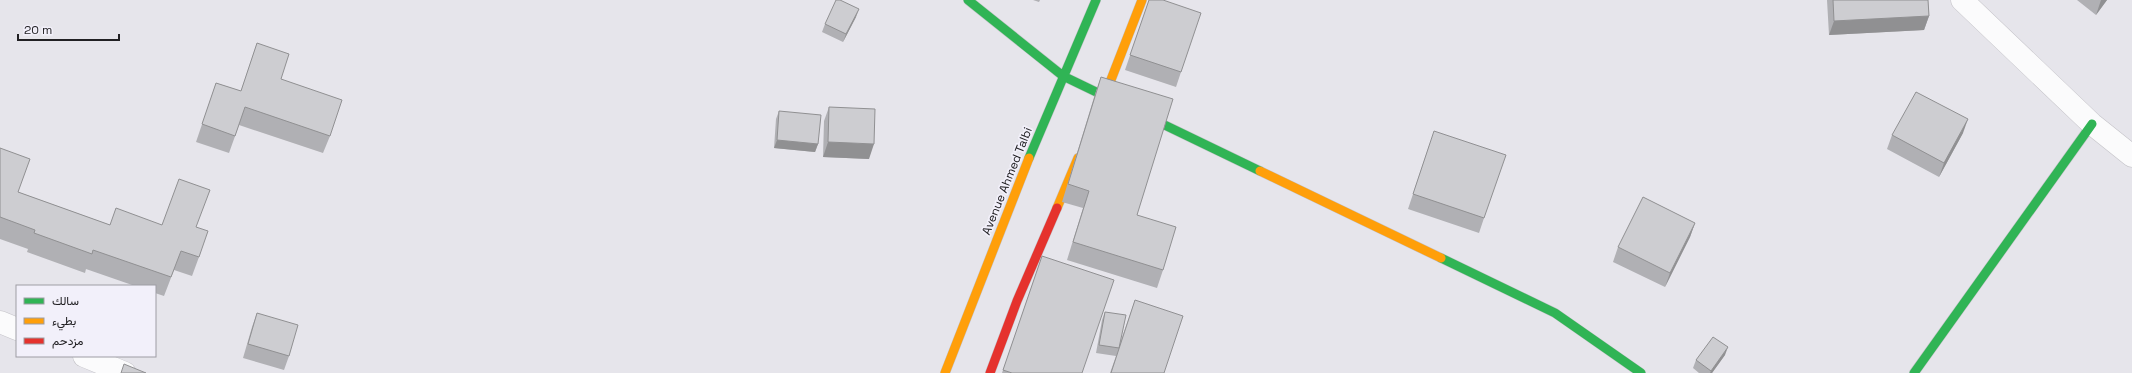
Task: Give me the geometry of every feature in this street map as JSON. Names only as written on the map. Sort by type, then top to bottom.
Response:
[{"type":"street","points":[[968,0],[1063,76],[1555,313],[1641,373]]},
{"type":"street","name":"Avenue Ahmed Talbi","points":[[945,373],[1013,196],[1063,76],[1079,44],[1096,0]]},
{"type":"street","points":[[1095,118],[1142,0]]},
{"type":"street","points":[[1962,0],[2092,124],[2132,156]]},
{"type":"street","points":[[1914,373],[2092,124]]},
{"type":"street","points":[[990,373],[1017,301],[1083,148]]},
{"type":"street","points":[[0,322],[16,329]]},
{"type":"street","points":[[86,357],[125,373]]},
{"type":"building","points":[[836,0],[840,0],[859,9],[846,34],[825,24]]},
{"type":"building","points":[[1149,0],[1163,0],[1201,13],[1181,72],[1130,55]]},
{"type":"building","points":[[1833,0],[1928,0],[1929,16],[1834,21]]},
{"type":"building","points":[[257,43],[289,54],[281,79],[342,100],[330,136],[245,107],[235,136],[202,124],[216,83],[241,91]]},
{"type":"building","points":[[1101,77],[1173,99],[1137,215],[1176,227],[1163,270],[1073,242],[1089,191],[1068,184]]},
{"type":"building","points":[[1916,92],[1968,119],[1944,163],[1892,135]]},
{"type":"building","points":[[829,107],[875,109],[874,144],[828,142]]},
{"type":"building","points":[[779,111],[821,115],[818,144],[777,140]]},
{"type":"building","points":[[1434,131],[1506,155],[1484,218],[1413,194]]},
{"type":"building","points":[[0,148],[30,159],[18,192],[110,225],[116,208],[162,225],[179,179],[210,190],[196,227],[208,231],[199,257],[181,251],[171,277],[93,250],[92,254],[34,233],[35,230],[0,217]]},
{"type":"building","points":[[1643,197],[1695,223],[1670,273],[1618,247]]},
{"type":"building","points":[[1042,256],[1114,280],[1082,373],[1012,373],[1003,370]]},
{"type":"building","points":[[1135,300],[1183,316],[1164,373],[1111,373]]},
{"type":"building","points":[[1105,312],[1126,315],[1119,348],[1099,345]]},
{"type":"building","points":[[257,313],[298,325],[289,356],[248,344]]},
{"type":"building","points":[[1713,337],[1728,347],[1711,371],[1696,360]]},
{"type":"building","points":[[124,364],[146,373],[121,373]]},
{"type":"traffic: fast","points":[[968,0],[1063,76],[1260,171]]},
{"type":"traffic: fast","points":[[1029,158],[1096,0]]},
{"type":"traffic: fast","points":[[1914,373],[2092,124]]},
{"type":"traffic: fast","points":[[1441,258],[1555,313],[1641,373]]},
{"type":"traffic: slow","points":[[1100,108],[1142,0]]},
{"type":"traffic: slow","points":[[945,373],[1029,158]]},
{"type":"traffic: slow","points":[[1057,208],[1078,158]]},
{"type":"traffic: slow","points":[[1260,171],[1441,258]]},
{"type":"traffic: jam","points":[[990,373],[1017,301],[1057,208]]}]
